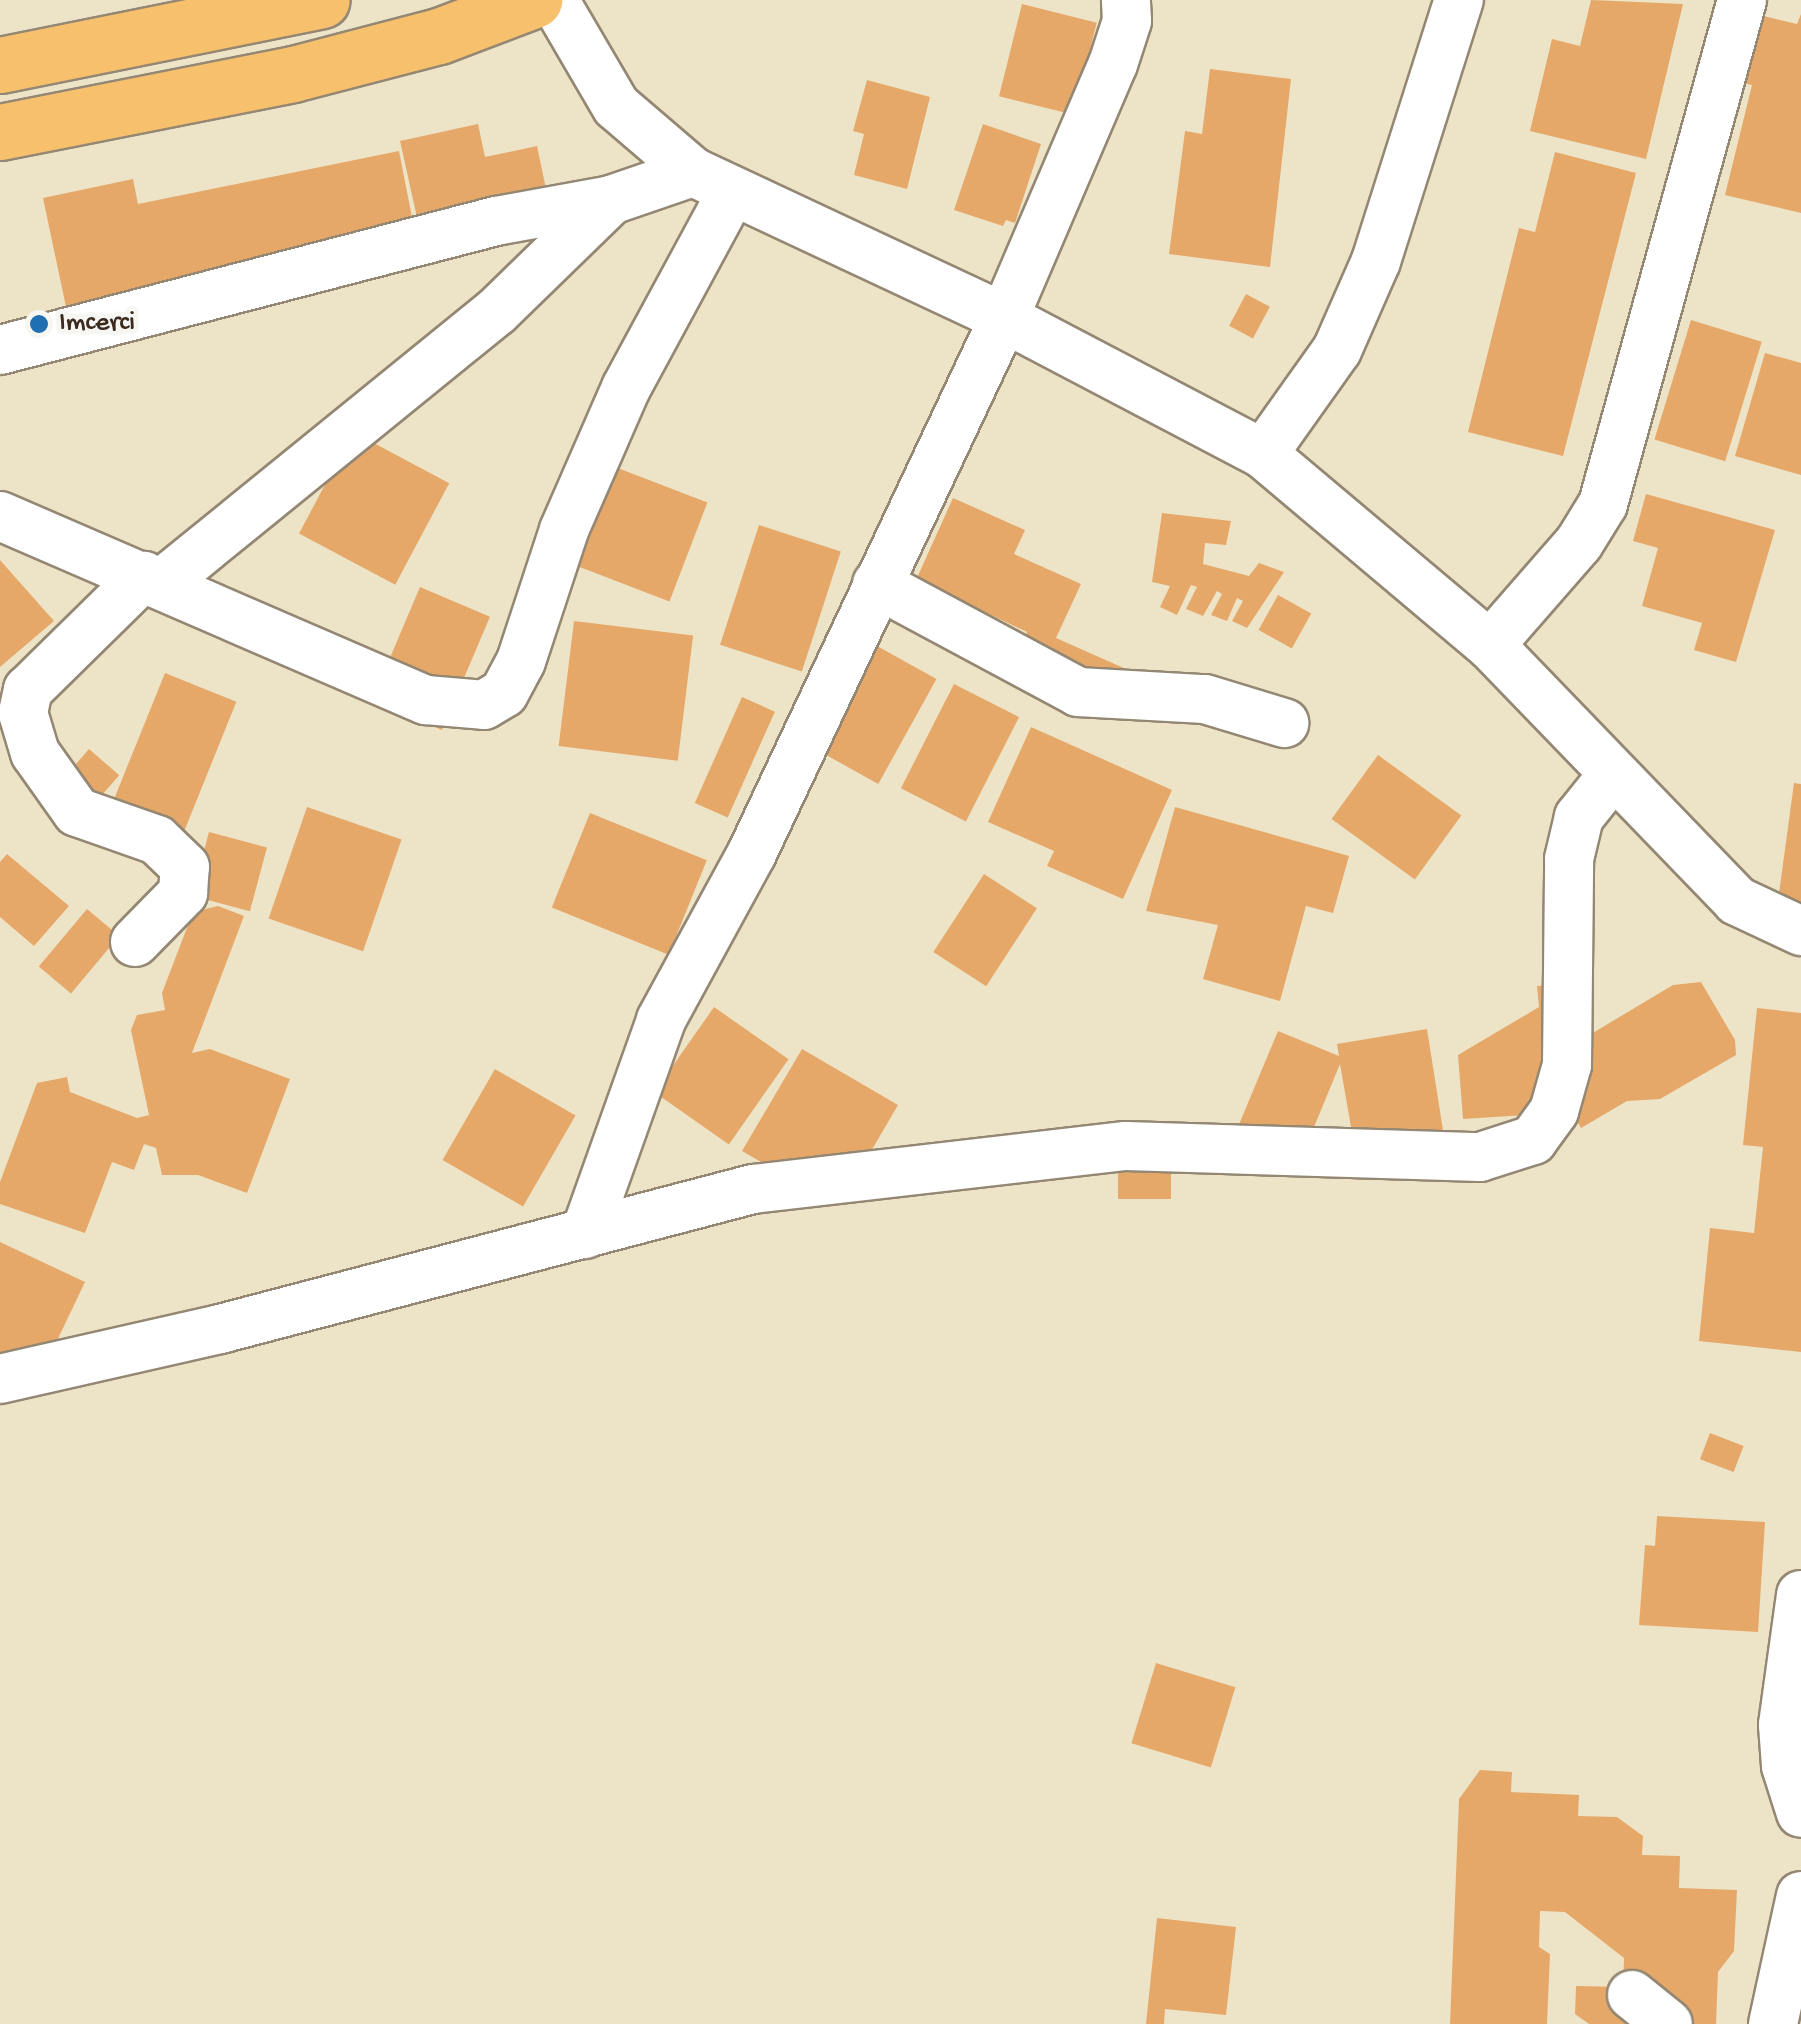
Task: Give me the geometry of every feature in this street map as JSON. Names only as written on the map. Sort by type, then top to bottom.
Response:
[{"type":"main road","points":[[0,66],[321,0]]},
{"type":"main road","points":[[0,132],[293,74],[439,36],[534,0]]},
{"type":"street","points":[[554,0],[616,106],[712,182],[1004,318],[1263,454],[1490,645],[1611,778],[1737,900],[1801,931]]},
{"type":"street","points":[[585,1234],[661,1020],[752,852],[1004,318],[1113,64],[1127,21],[1126,0]]},
{"type":"street","points":[[1263,454],[1337,350],[1376,261],[1459,0]]},
{"type":"street","points":[[1490,645],[1579,543],[1603,504],[1742,0]]},
{"type":"street","points":[[0,350],[496,221],[712,182]]},
{"type":"street","points":[[0,516],[426,700],[462,707],[504,693],[712,182]]},
{"type":"street","points":[[136,942],[184,893],[185,867],[157,840],[77,812],[35,753],[23,712],[28,690],[152,580],[496,312],[611,200]]},
{"type":"street","points":[[877,584],[1078,692],[1204,699],[1284,723]]},
{"type":"street","points":[[0,1379],[753,1189],[1126,1146],[1480,1157],[1533,1140],[1554,1111],[1567,1065],[1569,858],[1578,817],[1611,778]]},
{"type":"street","points":[[1801,1595],[1783,1725],[1786,1766],[1801,1813]]},
{"type":"street","points":[[1773,2024],[1801,1896]]},
{"type":"building","points":[[1591,0],[1683,4],[1646,159],[1530,131],[1552,39],[1580,46]]},
{"type":"building","points":[[1022,4],[1097,23],[1074,115],[999,96]]},
{"type":"building","points":[[1755,14],[1797,24],[1801,14],[1801,213],[1725,195],[1752,85],[1738,82]]},
{"type":"building","points":[[1210,69],[1291,79],[1270,267],[1169,254],[1185,131],[1202,134]]},
{"type":"building","points":[[867,80],[930,97],[907,189],[854,175],[864,134],[853,131]]},
{"type":"building","points":[[478,124],[485,157],[537,146],[549,203],[420,231],[400,141]]},
{"type":"building","points":[[983,124],[1041,144],[1015,223],[1006,220],[1003,226],[954,210]]},
{"type":"building","points":[[399,151],[420,258],[70,326],[43,198],[133,179],[138,204]]},
{"type":"building","points":[[1555,152],[1636,173],[1563,456],[1468,432],[1519,228],[1535,232]]},
{"type":"building","points":[[1246,294],[1270,307],[1253,338],[1229,326]]},
{"type":"building","points":[[1691,320],[1762,342],[1725,461],[1654,440]]},
{"type":"building","points":[[1765,353],[1801,363],[1801,475],[1735,456]]},
{"type":"building","points":[[353,432],[449,483],[395,585],[299,534]]},
{"type":"building","points":[[615,467],[707,502],[669,601],[577,566]]},
{"type":"building","points":[[1646,494],[1775,530],[1736,662],[1694,650],[1702,623],[1642,606],[1658,548],[1633,541]]},
{"type":"building","points":[[953,498],[1025,530],[1014,554],[1081,584],[1056,638],[1135,673],[1012,666],[1027,632],[987,613],[979,631],[907,600]]},
{"type":"building","points":[[1162,513],[1231,521],[1226,545],[1205,543],[1203,564],[1249,576],[1259,563],[1284,572],[1247,628],[1232,621],[1243,601],[1237,598],[1227,621],[1211,615],[1222,594],[1217,591],[1203,616],[1186,609],[1197,587],[1191,585],[1177,615],[1160,607],[1170,586],[1152,582]]},
{"type":"building","points":[[759,525],[841,552],[802,671],[720,645]]},
{"type":"building","points":[[0,560],[54,621],[0,667]]},
{"type":"building","points":[[420,587],[490,617],[442,730],[372,700]]},
{"type":"building","points":[[1278,595],[1311,613],[1292,648],[1259,630]]},
{"type":"building","points":[[574,621],[693,636],[678,761],[559,746]]},
{"type":"building","points":[[877,646],[936,679],[878,784],[819,751]]},
{"type":"building","points":[[165,673],[236,702],[178,846],[107,818]]},
{"type":"building","points":[[954,684],[1019,717],[966,821],[901,788]]},
{"type":"building","points":[[742,697],[775,712],[728,818],[695,803]]},
{"type":"building","points":[[1031,727],[1172,790],[1123,899],[1047,866],[1054,851],[988,822]]},
{"type":"building","points":[[89,749],[119,775],[101,796],[71,770]]},
{"type":"building","points":[[1378,755],[1461,816],[1415,879],[1332,819]]},
{"type":"building","points":[[1794,783],[1801,784],[1801,912],[1777,908]]},
{"type":"building","points":[[307,807],[402,840],[363,951],[269,919]]},
{"type":"building","points":[[1175,807],[1349,856],[1333,913],[1306,906],[1280,1001],[1203,979],[1218,925],[1146,911]]},
{"type":"building","points":[[590,813],[707,860],[669,955],[552,908]]},
{"type":"building","points":[[209,832],[267,848],[250,911],[192,896]]},
{"type":"building","points":[[7,854],[69,906],[34,946],[0,917],[0,862]]},
{"type":"building","points":[[984,874],[1037,908],[986,986],[933,952]]},
{"type":"building","points":[[218,906],[244,916],[192,1053],[210,1049],[290,1079],[247,1193],[198,1175],[162,1175],[156,1148],[144,1144],[134,1170],[112,1162],[85,1233],[0,1204],[0,1182],[37,1083],[67,1077],[70,1092],[137,1118],[149,1115],[131,1030],[137,1015],[165,1010],[162,993],[193,912]]},
{"type":"building","points":[[87,909],[119,936],[71,993],[39,966]]},
{"type":"building","points":[[1701,982],[1735,1040],[1736,1055],[1660,1099],[1627,1101],[1581,1128],[1565,1100],[1541,1114],[1463,1119],[1458,1055],[1539,1007],[1537,986],[1562,984],[1591,1034],[1673,985]]},
{"type":"building","points":[[714,1007],[789,1059],[729,1144],[654,1092]]},
{"type":"building","points":[[1757,1008],[1801,1013],[1801,1352],[1699,1341],[1710,1228],[1754,1233],[1763,1147],[1743,1145]]},
{"type":"building","points":[[1427,1029],[1443,1130],[1354,1144],[1340,1064],[1300,1161],[1235,1134],[1278,1031],[1339,1056],[1337,1044]]},
{"type":"building","points":[[802,1049],[898,1105],[853,1182],[802,1186],[742,1151]]},
{"type":"building","points":[[495,1069],[576,1116],[523,1206],[443,1160]]},
{"type":"building","points":[[1118,1158],[1171,1158],[1171,1199],[1118,1199]]},
{"type":"building","points":[[0,1242],[85,1282],[33,1391],[0,1376]]},
{"type":"building","points":[[1710,1433],[1744,1446],[1734,1472],[1700,1459]]},
{"type":"building","points":[[1657,1516],[1765,1522],[1758,1632],[1639,1625],[1645,1545],[1655,1546]]},
{"type":"building","points":[[1156,1663],[1235,1687],[1211,1768],[1131,1743]]},
{"type":"building","points":[[1480,1770],[1512,1772],[1511,1792],[1579,1795],[1578,1816],[1617,1817],[1643,1836],[1642,1855],[1680,1856],[1679,1888],[1737,1890],[1734,1951],[1718,1972],[1716,2024],[1589,2024],[1575,2014],[1576,1986],[1623,1987],[1624,1958],[1565,1912],[1540,1911],[1539,1947],[1550,1954],[1547,2024],[1450,2024],[1459,1799]]},
{"type":"building","points":[[1157,1918],[1236,1927],[1226,2015],[1165,2009],[1164,2024],[1146,2024]]},
{"type":"place","name":"Imcerci","points":[[39,324]]}]
